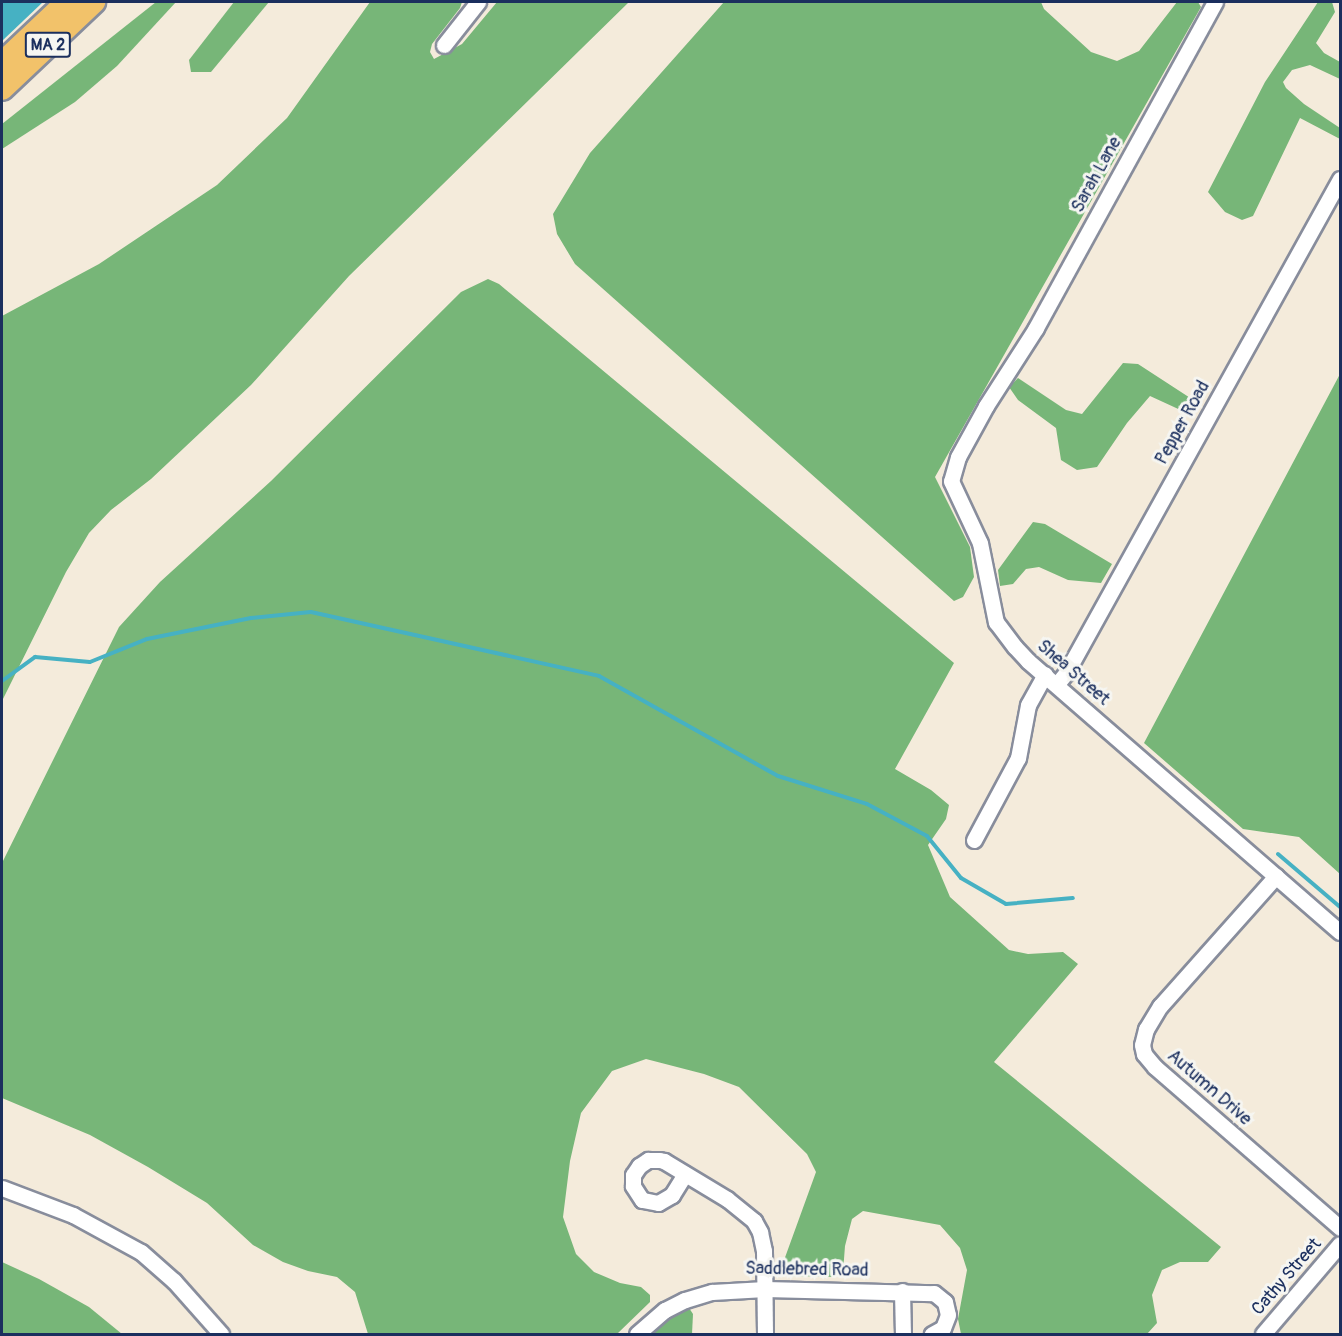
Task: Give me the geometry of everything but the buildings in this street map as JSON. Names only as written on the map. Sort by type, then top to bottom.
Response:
[{"type":"highway","name":"MA 2","points":[[2,63],[67,2]]},
{"type":"highway","name":"MA 2","points":[[2,89],[94,2]]},
{"type":"street","points":[[444,45],[478,2]]},
{"type":"street","name":"Sarah Lane","points":[[1010,366],[1036,328],[1215,2]]},
{"type":"street","name":"Pepper Road","points":[[1058,684],[1341,179]]},
{"type":"street","name":"Shea Street","points":[[1010,366],[958,457],[951,482],[980,543],[996,622],[1028,661],[1058,684],[1341,932]]},
{"type":"street","points":[[974,840],[1018,758],[1028,705],[1045,674]]},
{"type":"street","name":"Autumn Drive","points":[[1276,876],[1160,1006],[1146,1029],[1142,1046],[1144,1054],[1155,1068],[1341,1228]]},
{"type":"street","points":[[685,1174],[734,1204],[754,1221],[760,1232],[764,1251],[765,1335]]},
{"type":"street","points":[[2,1188],[73,1215],[141,1252],[174,1281],[221,1335]]},
{"type":"street","name":"Cathy Street","points":[[1263,1335],[1341,1244]]},
{"type":"street","name":"Saddlebred Road","points":[[637,1335],[665,1310],[686,1300],[712,1292],[765,1289],[934,1293],[945,1302],[948,1315],[943,1328],[932,1335]]},
{"type":"street","points":[[902,1291],[908,1334]]},
{"type":"green space","points":[[156,2],[176,2],[117,66],[75,102],[2,149],[2,124]]},
{"type":"green space","points":[[234,2],[269,2],[211,72],[191,72],[189,60]]},
{"type":"green space","points":[[370,2],[462,2],[460,8],[432,44],[430,52],[434,59],[462,44],[497,2],[629,2],[349,276],[251,385],[151,479],[111,510],[89,533],[66,572],[2,701],[2,316],[99,264],[217,185],[287,118]]},
{"type":"green space","points":[[724,2],[1041,2],[1044,9],[1091,52],[1117,61],[1139,51],[1177,2],[1198,2],[1201,7],[935,477],[970,547],[974,577],[963,597],[954,601],[575,264],[557,234],[553,214],[590,153]]},
{"type":"green space","points":[[1318,2],[1332,2],[1335,12],[1316,43],[1324,53],[1340,62],[1340,79],[1310,65],[1292,70],[1283,82],[1286,88],[1304,104],[1340,128],[1340,139],[1300,118],[1253,216],[1242,220],[1225,212],[1208,192],[1265,82]]},
{"type":"green space","points":[[488,279],[499,284],[954,663],[895,769],[931,790],[949,805],[946,819],[928,845],[950,897],[1009,950],[1028,954],[1063,952],[1078,964],[994,1062],[1221,1247],[1208,1262],[1180,1262],[1162,1270],[1152,1295],[1157,1323],[1147,1334],[961,1334],[958,1319],[967,1270],[960,1248],[940,1225],[863,1211],[852,1219],[845,1246],[843,1272],[833,1277],[788,1276],[783,1272],[783,1263],[816,1172],[807,1154],[739,1087],[704,1074],[646,1059],[612,1071],[581,1113],[570,1161],[563,1217],[576,1254],[594,1272],[620,1283],[641,1287],[650,1295],[650,1302],[617,1334],[368,1334],[355,1292],[337,1277],[308,1271],[283,1262],[253,1245],[207,1203],[148,1167],[90,1135],[2,1098],[2,863],[119,627],[160,582],[271,481],[461,292]]},
{"type":"green space","points":[[1123,363],[1138,364],[1201,405],[1187,413],[1150,396],[1127,423],[1097,467],[1077,470],[1061,460],[1056,428],[1018,400],[1009,387],[1018,378],[1066,410],[1082,414]]},
{"type":"green space","points":[[1340,374],[1340,874],[1299,837],[1243,829],[1144,743]]},
{"type":"green space","points":[[1033,522],[1045,524],[1112,564],[1101,583],[1068,580],[1039,567],[1026,569],[1013,584],[1000,586],[998,570]]},
{"type":"green space","points":[[2,1262],[39,1279],[89,1307],[122,1334],[2,1334]]},
{"type":"green space","points":[[689,1308],[693,1314],[692,1334],[651,1334],[665,1321]]},
{"type":"water","points":[[2,2],[43,2],[2,41]]},
{"type":"waterway","points":[[2,681],[35,657],[90,662],[147,639],[251,618],[311,612],[599,676],[778,776],[867,804],[927,836],[961,878],[1006,904],[1073,898]]},
{"type":"waterway","points":[[1278,854],[1340,907]]}]
